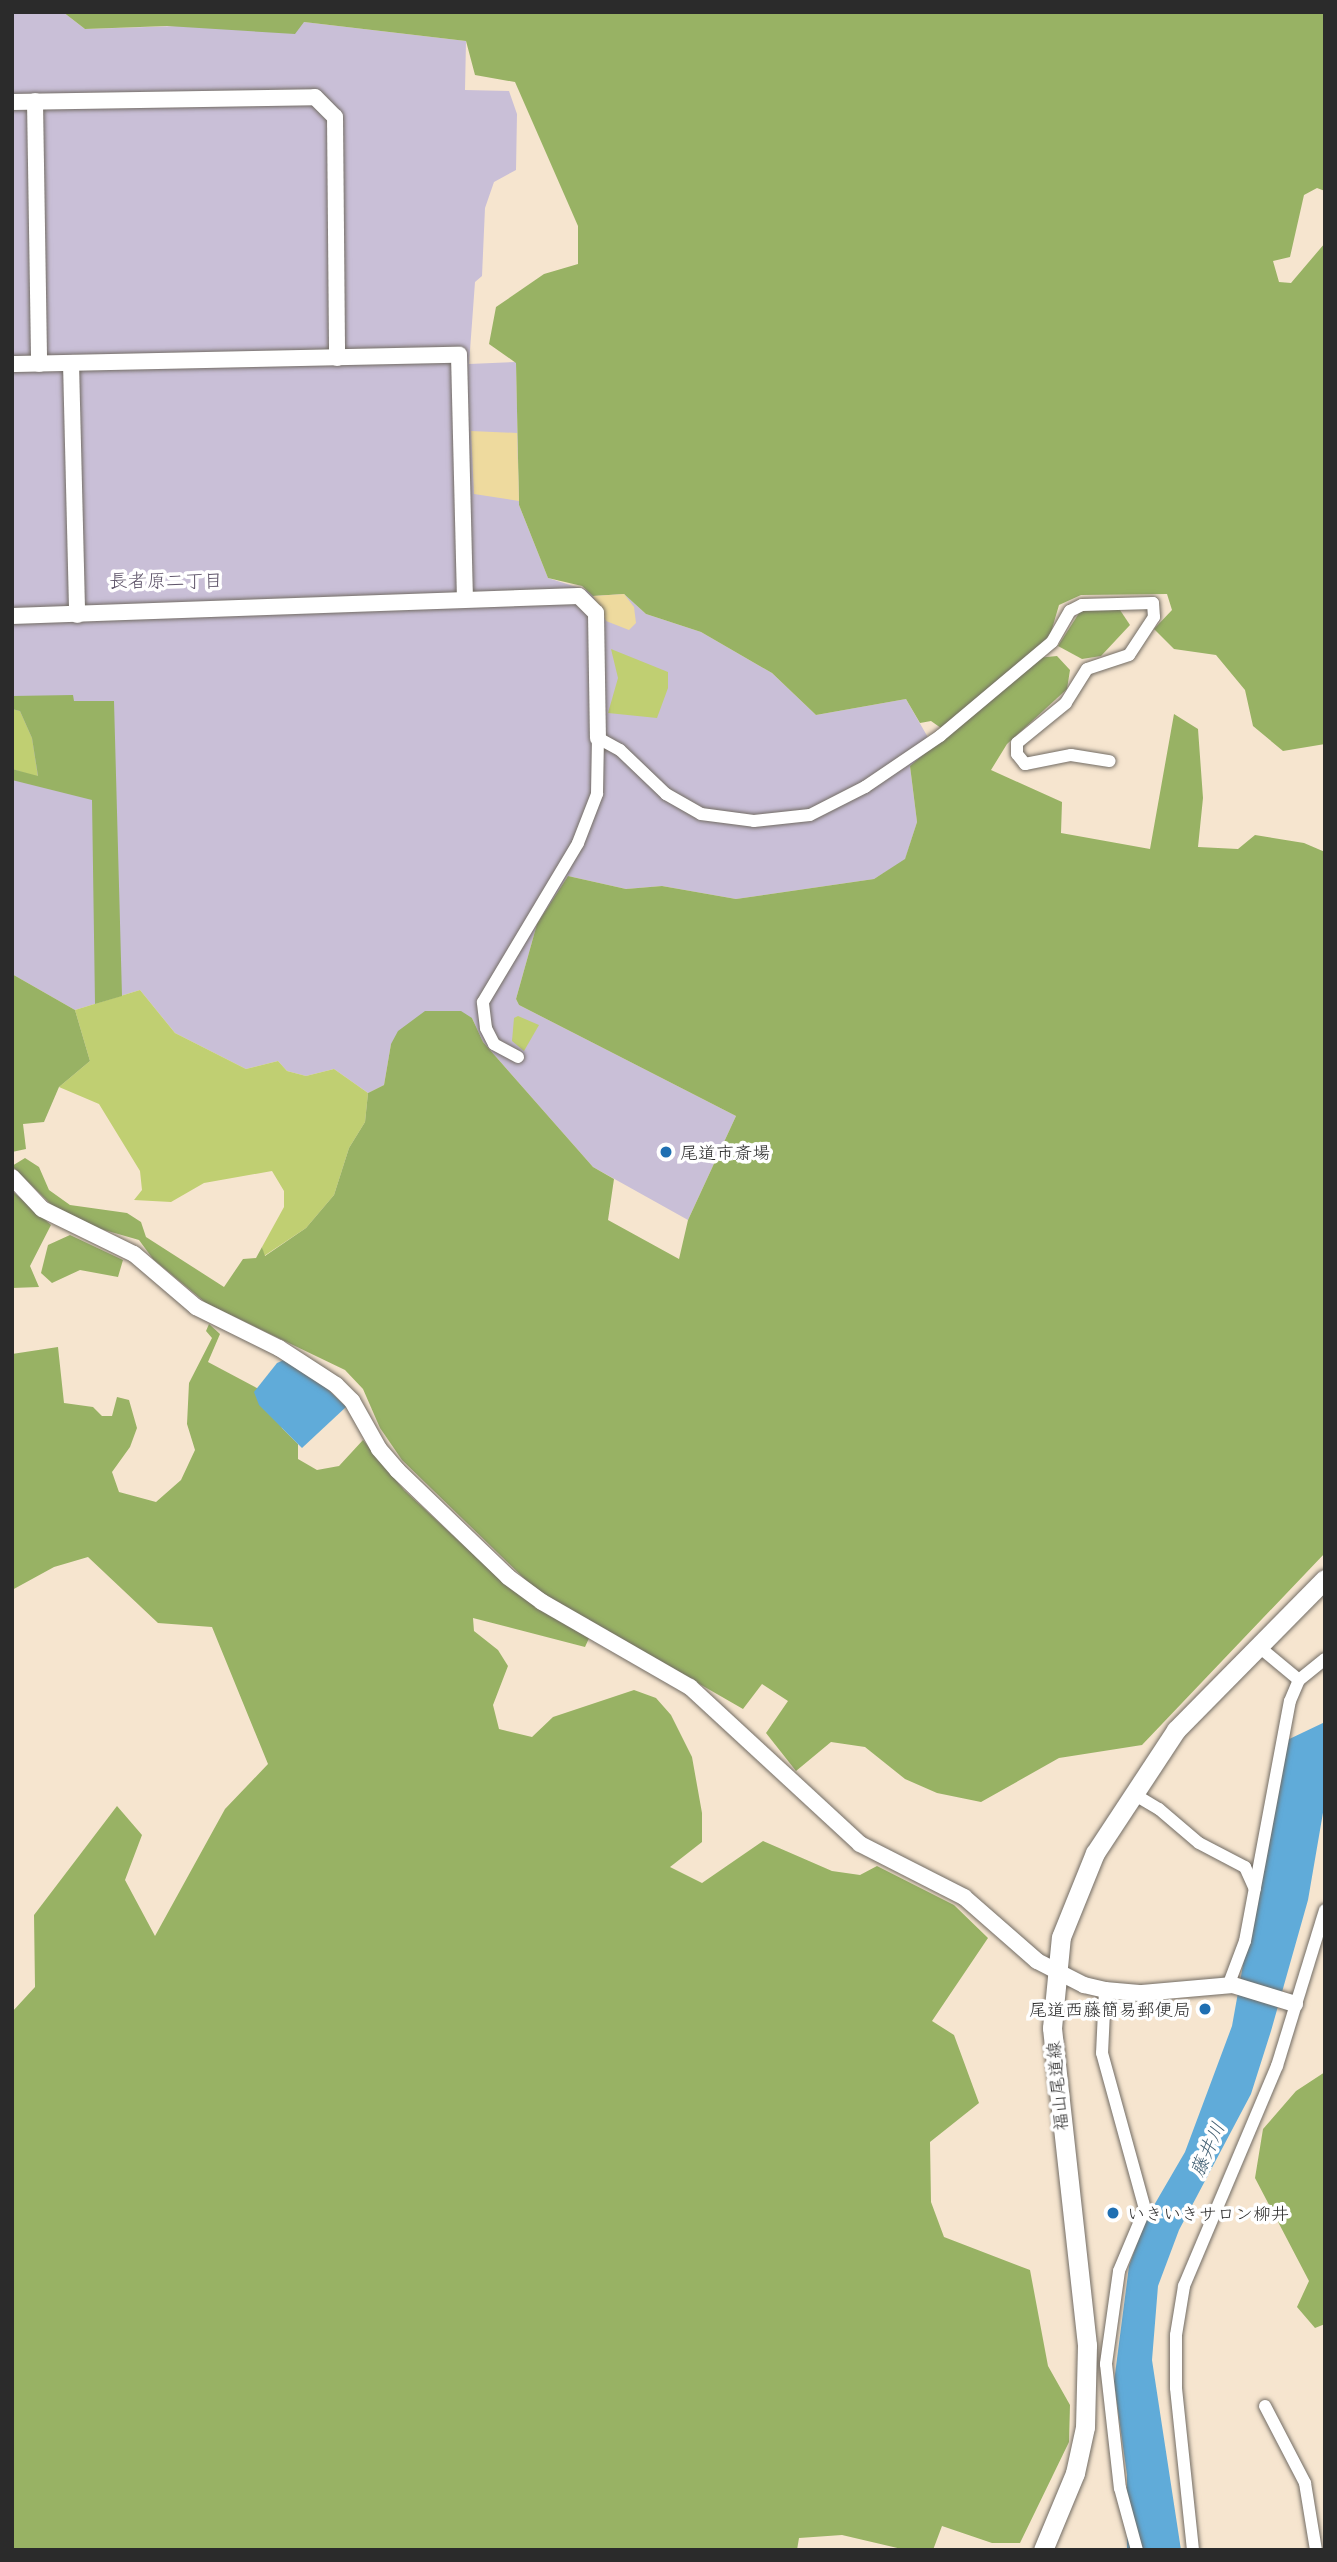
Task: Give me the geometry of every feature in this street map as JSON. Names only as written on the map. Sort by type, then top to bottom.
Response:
[{"type":"main road","name":"福山尾道線","points":[[1043,2550],[1075,2473],[1085,2427],[1087,2346],[1059,2112],[1052,2028],[1055,1973],[1061,1937],[1078,1890],[1132,1793],[1177,1730],[1325,1579]]},
{"type":"street","points":[[12,102],[315,97],[335,117],[337,358]]},
{"type":"street","points":[[35,101],[39,364]]},
{"type":"street","points":[[12,364],[459,355],[465,598]]},
{"type":"street","points":[[71,363],[77,615]]},
{"type":"street","points":[[12,616],[465,598],[579,596],[589,601],[596,613],[597,794],[583,831],[483,1002],[486,1028],[494,1044],[518,1058]]},
{"type":"street","points":[[598,738],[620,750],[666,794],[701,814],[754,821],[810,815],[865,788],[940,736],[1052,642],[1070,611],[1082,605],[1153,603],[1154,617],[1129,655],[1087,669],[1066,703],[1017,743],[1017,754],[1025,764],[1070,755],[1110,761]]},
{"type":"street","points":[[12,1177],[42,1209],[134,1254],[196,1307],[279,1348],[336,1385],[352,1401],[379,1450],[508,1577],[541,1602],[690,1687],[860,1844],[964,1897],[1055,1973],[1105,1990],[1142,1993],[1233,1986],[1295,2004]]},
{"type":"street","points":[[1258,1646],[1299,1680]]},
{"type":"street","points":[[1233,1986],[1245,1941],[1290,1701],[1299,1680],[1325,1659]]},
{"type":"street","points":[[1132,1793],[1160,1808],[1199,1843],[1245,1867],[1255,1889]]},
{"type":"street","points":[[1193,2550],[1176,2388],[1176,2335],[1184,2286],[1277,2066],[1324,1918]]},
{"type":"street","points":[[1105,1990],[1102,2053],[1145,2209],[1119,2271],[1106,2364],[1120,2488],[1137,2550]]},
{"type":"street","points":[[1087,2346],[1106,2364]]},
{"type":"street","points":[[1265,2406],[1305,2483],[1316,2550]]},
{"type":"shaded area","points":[[12,12],[63,12],[85,29],[304,22],[466,41],[465,90],[509,91],[517,114],[516,170],[494,182],[485,208],[482,276],[475,282],[469,364],[516,362],[519,505],[548,578],[589,591],[624,594],[646,614],[701,632],[772,673],[816,715],[906,699],[934,748],[910,766],[917,822],[905,860],[874,879],[736,899],[662,886],[626,889],[568,876],[537,924],[516,999],[519,1005],[736,1116],[688,1220],[593,1167],[483,1042],[472,1018],[391,1044],[384,1085],[368,1093],[334,1069],[306,1076],[287,1071],[278,1061],[246,1069],[175,1033],[140,990],[75,1010],[12,974]]},
{"type":"green space","points":[[63,12],[1325,12],[1325,191],[1317,188],[1304,195],[1290,257],[1273,261],[1279,282],[1291,283],[1325,243],[1325,744],[1283,751],[1253,726],[1245,690],[1216,655],[1174,649],[1154,629],[1172,610],[1167,594],[1081,595],[1059,605],[1049,639],[941,728],[931,721],[920,723],[906,699],[816,715],[772,673],[701,632],[646,614],[624,594],[593,596],[582,586],[548,578],[519,505],[516,363],[489,344],[496,307],[544,274],[578,264],[578,226],[515,82],[475,75],[466,41],[304,22],[295,34],[167,26],[85,29]]},
{"type":"green space","points":[[1081,610],[1120,610],[1130,625],[1101,656],[1082,659],[1058,646]]},
{"type":"green space","points":[[611,649],[668,672],[668,688],[657,718],[608,713],[618,678]]},
{"type":"green space","points":[[1057,656],[1070,670],[1067,689],[1007,744],[991,770],[1062,802],[1061,833],[1150,849],[1174,714],[1198,729],[1203,798],[1198,847],[1238,849],[1255,835],[1304,843],[1325,852],[1325,1553],[1142,1745],[1059,1758],[981,1802],[937,1793],[905,1779],[865,1747],[831,1742],[796,1771],[766,1733],[788,1701],[762,1684],[743,1709],[536,1590],[402,1460],[380,1428],[363,1389],[345,1370],[206,1303],[153,1259],[139,1240],[66,1219],[12,1166],[25,1158],[39,1167],[49,1190],[70,1205],[127,1213],[141,1222],[146,1237],[224,1287],[243,1259],[256,1258],[262,1247],[265,1256],[306,1228],[334,1195],[349,1148],[365,1122],[368,1093],[384,1085],[391,1044],[398,1031],[425,1011],[461,1011],[472,1018],[483,1042],[593,1167],[614,1179],[608,1220],[679,1259],[688,1220],[736,1116],[519,1005],[516,999],[537,924],[568,876],[626,889],[662,886],[736,899],[874,879],[905,859],[917,822],[910,766],[1037,658]]},
{"type":"green space","points":[[73,695],[74,701],[114,701],[122,996],[95,1004],[92,800],[12,780],[12,769],[38,776],[32,738],[20,711],[12,709],[12,696]]},
{"type":"green space","points":[[12,709],[20,711],[32,738],[38,777],[12,769]]},
{"type":"green space","points":[[12,974],[75,1010],[90,1061],[59,1087],[44,1122],[23,1124],[26,1149],[12,1152]]},
{"type":"green space","points":[[140,990],[175,1033],[246,1069],[278,1061],[287,1071],[306,1076],[334,1069],[368,1093],[365,1122],[349,1148],[334,1195],[306,1228],[264,1256],[262,1247],[284,1207],[284,1191],[272,1171],[204,1183],[171,1202],[134,1200],[142,1190],[140,1171],[99,1104],[59,1087],[90,1061],[75,1010]]},
{"type":"green space","points":[[518,1016],[539,1025],[524,1051],[512,1041],[514,1018]]},
{"type":"green space","points":[[12,1191],[51,1225],[30,1266],[39,1287],[12,1288]]},
{"type":"green space","points":[[70,1235],[123,1260],[118,1277],[80,1270],[52,1283],[41,1273],[48,1245]]},
{"type":"green space","points":[[209,1324],[220,1334],[208,1362],[270,1395],[282,1428],[298,1444],[298,1459],[317,1470],[339,1466],[363,1440],[404,1490],[504,1583],[590,1636],[585,1647],[473,1618],[474,1631],[498,1650],[508,1666],[493,1705],[499,1729],[532,1737],[553,1717],[634,1690],[656,1698],[671,1715],[692,1757],[702,1813],[702,1842],[670,1867],[702,1883],[763,1841],[832,1871],[860,1875],[877,1866],[954,1905],[988,1938],[932,2021],[954,2035],[979,2103],[930,2142],[931,2202],[944,2237],[1030,2270],[1048,2366],[1070,2405],[1069,2442],[1020,2543],[992,2543],[942,2526],[933,2550],[906,2550],[842,2535],[799,2538],[797,2550],[12,2550],[12,2012],[35,1987],[34,1915],[117,1806],[142,1835],[125,1880],[155,1936],[225,1809],[268,1764],[212,1627],[158,1623],[88,1557],[54,1567],[12,1590],[12,1354],[58,1347],[64,1403],[93,1407],[102,1416],[112,1416],[117,1397],[129,1400],[137,1428],[130,1447],[112,1472],[119,1492],[156,1502],[181,1480],[195,1450],[187,1424],[189,1383],[212,1338],[206,1331]]},
{"type":"green space","points":[[1325,2072],[1325,2324],[1315,2328],[1297,2307],[1309,2281],[1255,2178],[1263,2129],[1296,2091]]},
{"type":"sand","points":[[471,431],[517,433],[519,501],[474,494]]},
{"type":"sand","points":[[624,594],[634,607],[636,623],[629,630],[606,621],[593,596]]},
{"type":"water","points":[[286,1359],[318,1380],[346,1407],[302,1448],[259,1405],[254,1392],[277,1363]]},
{"type":"water","name":"藤井川","points":[[1325,1722],[1325,1801],[1308,1900],[1271,2031],[1251,2094],[1179,2230],[1158,2286],[1152,2360],[1181,2550],[1127,2550],[1127,2475],[1114,2382],[1129,2266],[1146,2219],[1185,2152],[1232,2026],[1283,1742]]},
{"type":"place","name":"尾道市斎場","points":[[666,1152]]},
{"type":"place","name":"尾道西藤簡易郵便局","points":[[1205,2009]]},
{"type":"place","name":"いきいきサロン柳井","points":[[1113,2213]]},
{"type":"district","name":"長者原二丁目","points":[[166,580]]}]
